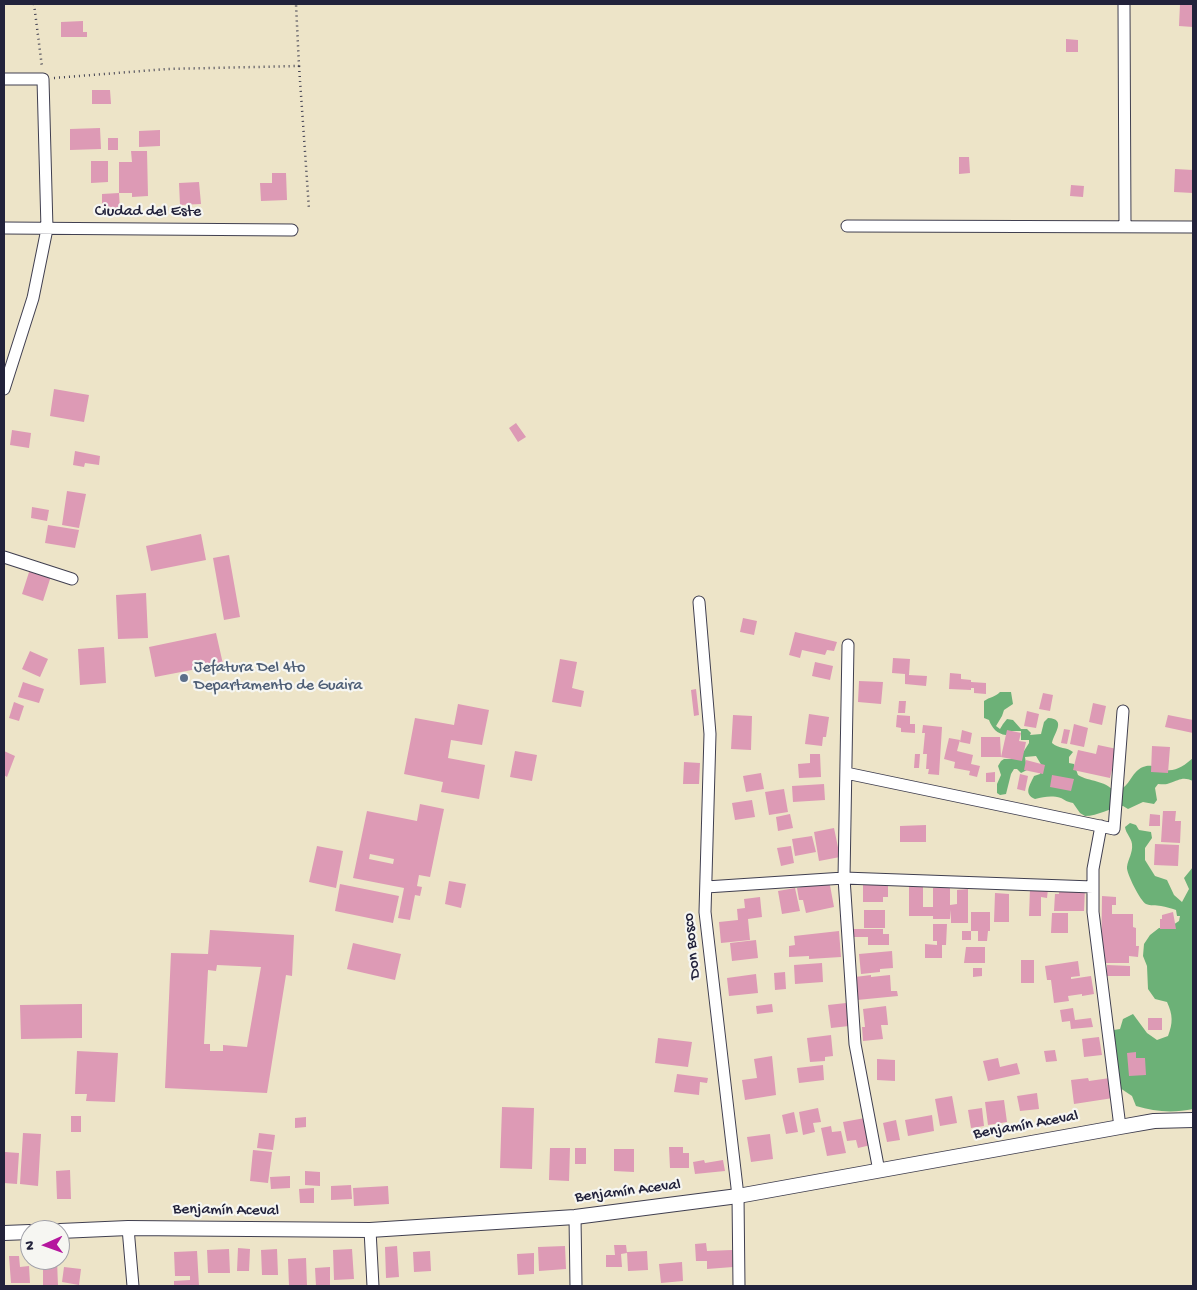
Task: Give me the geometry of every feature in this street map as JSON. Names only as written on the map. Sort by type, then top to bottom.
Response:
[{"type":"street","points":[[1124,4],[1125,227]]},
{"type":"street","points":[[4,78],[43,79],[47,229],[33,298],[4,388]]},
{"type":"street","points":[[847,226],[1193,227]]},
{"type":"street","name":"Ciudad del Este","points":[[4,228],[292,230]]},
{"type":"street","points":[[4,557],[72,579]]},
{"type":"street","name":"Don Bosco","points":[[699,602],[710,734],[705,912],[738,1196],[739,1286]]},
{"type":"street","points":[[848,645],[844,878],[855,1044],[879,1171]]},
{"type":"street","points":[[846,773],[1114,829],[1123,711]]},
{"type":"street","points":[[1102,826],[1093,869],[1093,912],[1120,1127]]},
{"type":"street","points":[[706,887],[844,878],[1093,887]]},
{"type":"street","name":"Benjamín Aceval","points":[[70,1230],[128,1228],[370,1230],[575,1217],[738,1196],[1154,1121],[1193,1120]]},
{"type":"street","points":[[575,1217],[576,1286]]},
{"type":"street","points":[[128,1228],[133,1286]]},
{"type":"street","points":[[370,1230],[373,1286]]},
{"type":"street","points":[[4,1233],[20,1232]]},
{"type":"path","points":[[34,4],[43,79],[167,69],[299,66]]},
{"type":"path","points":[[296,4],[309,209]]},
{"type":"green space","points":[[1000,692],[1011,692],[1013,704],[1004,710],[996,726],[1000,729],[1007,719],[1013,720],[1021,729],[1027,729],[1031,733],[1030,735],[1041,734],[1044,722],[1048,718],[1054,719],[1057,721],[1058,727],[1052,743],[1073,752],[1069,757],[1069,763],[1074,764],[1078,775],[1106,785],[1114,791],[1123,788],[1135,773],[1143,767],[1150,766],[1171,770],[1182,766],[1193,758],[1193,781],[1184,779],[1167,784],[1158,784],[1155,788],[1157,800],[1154,804],[1143,802],[1128,809],[1123,806],[1095,815],[1085,816],[1080,813],[1073,803],[1061,798],[1051,796],[1035,799],[1029,795],[1028,789],[1034,776],[1040,774],[1042,766],[1036,756],[1025,757],[1027,770],[1021,773],[1014,769],[1006,794],[1000,795],[997,793],[997,784],[1001,775],[998,766],[1004,759],[1019,759],[1029,740],[1021,740],[1021,731],[1010,731],[1006,735],[997,732],[989,720],[984,718],[984,701]]},
{"type":"green space","points":[[1130,823],[1136,825],[1139,830],[1151,832],[1152,838],[1145,848],[1145,860],[1155,876],[1167,880],[1174,895],[1182,902],[1189,889],[1184,878],[1193,867],[1193,1109],[1164,1111],[1136,1106],[1132,1096],[1120,1088],[1108,1031],[1120,1029],[1123,1019],[1133,1014],[1147,1033],[1157,1040],[1168,1036],[1171,1027],[1170,1011],[1167,1002],[1155,999],[1148,989],[1147,966],[1143,956],[1144,944],[1150,935],[1159,928],[1170,927],[1179,921],[1180,916],[1177,916],[1174,909],[1146,904],[1134,887],[1127,870],[1132,844],[1125,827]]},
{"type":"building","points":[[1180,4],[1193,4],[1193,27],[1179,26]]},
{"type":"building","points":[[83,21],[83,32],[87,32],[87,37],[61,37],[61,22]]},
{"type":"building","points":[[1066,39],[1078,40],[1078,52],[1066,52]]},
{"type":"building","points":[[92,90],[110,90],[111,104],[92,104]]},
{"type":"building","points":[[100,128],[101,149],[70,150],[70,129]]},
{"type":"building","points":[[160,130],[160,146],[139,147],[139,131]]},
{"type":"building","points":[[108,138],[118,138],[118,150],[108,150]]},
{"type":"building","points":[[131,151],[147,151],[148,196],[132,197],[132,193],[119,193],[119,162],[132,162]]},
{"type":"building","points":[[959,157],[969,157],[970,173],[959,174]]},
{"type":"building","points":[[91,161],[108,161],[108,182],[91,183]]},
{"type":"building","points":[[1175,169],[1193,170],[1193,193],[1174,192]]},
{"type":"building","points":[[272,173],[286,173],[287,200],[261,201],[260,183],[272,183]]},
{"type":"building","points":[[199,182],[201,204],[180,205],[179,183]]},
{"type":"building","points":[[1071,185],[1084,186],[1083,197],[1070,196]]},
{"type":"building","points":[[119,193],[120,210],[102,210],[102,194]]},
{"type":"building","points":[[54,389],[89,395],[84,422],[50,416]]},
{"type":"building","points":[[516,423],[526,437],[518,442],[509,428]]},
{"type":"building","points":[[12,430],[31,433],[29,448],[10,445]]},
{"type":"building","points":[[75,451],[100,456],[99,465],[85,463],[84,467],[73,465]]},
{"type":"building","points":[[67,491],[86,494],[79,528],[62,525]]},
{"type":"building","points":[[32,507],[49,510],[47,521],[31,518]]},
{"type":"building","points":[[48,525],[79,530],[75,548],[45,543]]},
{"type":"building","points":[[201,534],[206,560],[151,571],[146,546]]},
{"type":"building","points":[[229,555],[240,617],[224,620],[213,558]]},
{"type":"building","points":[[30,569],[51,576],[43,601],[22,594]]},
{"type":"building","points":[[146,593],[148,638],[118,639],[116,595]]},
{"type":"building","points":[[743,618],[757,621],[754,635],[740,632]]},
{"type":"building","points":[[795,632],[837,642],[834,651],[827,650],[825,655],[802,650],[800,658],[789,655]]},
{"type":"building","points":[[216,633],[223,664],[155,677],[149,647]]},
{"type":"building","points":[[104,647],[106,683],[80,685],[78,649]]},
{"type":"building","points":[[30,651],[48,659],[40,677],[22,669]]},
{"type":"building","points":[[893,658],[910,659],[909,675],[927,676],[926,686],[905,684],[905,674],[892,673]]},
{"type":"building","points":[[560,659],[577,662],[572,688],[584,691],[581,707],[552,702]]},
{"type":"building","points":[[815,662],[833,666],[830,680],[812,676]]},
{"type":"building","points":[[950,673],[961,674],[961,679],[971,680],[971,682],[986,683],[986,694],[974,693],[974,688],[971,688],[971,690],[949,689]]},
{"type":"building","points":[[859,681],[883,682],[881,704],[858,702]]},
{"type":"building","points":[[23,682],[44,689],[39,703],[18,697]]},
{"type":"building","points":[[696,689],[699,715],[694,716],[691,690]]},
{"type":"building","points":[[1043,693],[1053,695],[1050,711],[1039,709]]},
{"type":"building","points":[[899,701],[906,701],[905,713],[898,713]]},
{"type":"building","points":[[14,702],[24,706],[19,721],[9,718]]},
{"type":"building","points":[[1093,703],[1106,706],[1102,725],[1089,722]]},
{"type":"building","points":[[458,704],[489,710],[482,745],[451,740],[448,758],[485,765],[479,799],[441,792],[443,782],[404,774],[415,718],[454,725]]},
{"type":"building","points":[[1027,711],[1039,714],[1036,728],[1024,726]]},
{"type":"building","points":[[809,714],[829,717],[826,737],[823,737],[822,746],[805,744]]},
{"type":"building","points":[[733,715],[752,716],[751,750],[731,749]]},
{"type":"building","points":[[897,715],[910,716],[910,724],[915,724],[915,733],[901,732],[901,728],[896,727]]},
{"type":"building","points":[[1168,715],[1193,720],[1193,733],[1165,727]]},
{"type":"building","points":[[1074,724],[1088,728],[1084,747],[1070,744]]},
{"type":"building","points":[[923,725],[942,727],[939,775],[928,774],[929,769],[926,769],[927,754],[923,754],[925,733],[922,733]]},
{"type":"building","points":[[1064,729],[1070,730],[1067,744],[1061,743]]},
{"type":"building","points":[[962,730],[972,733],[970,744],[960,742]]},
{"type":"building","points":[[1007,730],[1021,733],[1019,741],[1026,742],[1022,761],[1001,757]]},
{"type":"building","points":[[981,737],[1000,737],[1001,757],[981,757]]},
{"type":"building","points":[[949,738],[960,740],[957,751],[973,755],[971,764],[980,766],[977,777],[969,775],[970,771],[954,768],[955,762],[944,759]]},
{"type":"building","points":[[1098,745],[1117,749],[1110,778],[1073,770],[1078,750],[1096,754]]},
{"type":"building","points":[[1152,746],[1170,747],[1168,773],[1151,772]]},
{"type":"building","points":[[4,751],[15,756],[7,777],[4,775]]},
{"type":"building","points":[[515,751],[537,755],[532,781],[510,777]]},
{"type":"building","points":[[810,754],[820,754],[821,777],[799,778],[798,764],[810,763]]},
{"type":"building","points":[[915,754],[920,754],[919,768],[914,768]]},
{"type":"building","points":[[1026,760],[1045,765],[1043,774],[1024,770]]},
{"type":"building","points":[[684,762],[700,763],[699,784],[683,784]]},
{"type":"building","points":[[995,772],[995,782],[986,782],[986,773]]},
{"type":"building","points":[[761,773],[764,789],[746,792],[743,776]]},
{"type":"building","points":[[1020,774],[1028,776],[1025,791],[1017,789]]},
{"type":"building","points":[[1052,775],[1074,779],[1071,791],[1050,787]]},
{"type":"building","points":[[824,784],[825,800],[793,802],[792,786]]},
{"type":"building","points":[[784,789],[788,812],[769,815],[765,792]]},
{"type":"building","points":[[752,800],[755,817],[735,820],[732,803]]},
{"type":"building","points":[[420,804],[444,809],[430,877],[419,875],[417,886],[422,887],[420,896],[415,895],[410,920],[398,918],[404,888],[353,878],[367,811],[417,821]],"holes":[[[370,854],[394,859],[393,864],[369,859]]]},
{"type":"building","points":[[1163,811],[1176,811],[1175,821],[1181,821],[1180,843],[1161,842]]},
{"type":"building","points":[[790,814],[793,828],[778,831],[776,817]]},
{"type":"building","points":[[1150,814],[1160,815],[1160,826],[1149,826]]},
{"type":"building","points":[[926,825],[926,842],[900,842],[900,826]]},
{"type":"building","points":[[834,828],[840,857],[819,861],[814,832]]},
{"type":"building","points":[[812,836],[816,852],[795,856],[792,839]]},
{"type":"building","points":[[1155,844],[1179,845],[1178,866],[1154,865]]},
{"type":"building","points":[[317,846],[343,851],[336,888],[309,882]]},
{"type":"building","points":[[791,846],[794,863],[781,866],[777,848]]},
{"type":"building","points":[[829,880],[834,907],[806,913],[803,900],[799,900],[797,888]]},
{"type":"building","points":[[449,881],[466,884],[461,908],[445,904]]},
{"type":"building","points":[[909,882],[923,882],[923,907],[933,907],[933,888],[950,888],[950,905],[957,904],[957,890],[968,889],[968,923],[951,923],[951,910],[950,919],[933,919],[933,916],[909,916]]},
{"type":"building","points":[[863,883],[888,883],[888,897],[883,897],[883,902],[863,902]]},
{"type":"building","points":[[340,884],[399,896],[393,923],[335,911]]},
{"type":"building","points":[[795,888],[800,911],[782,914],[778,891]]},
{"type":"building","points":[[1059,888],[1085,888],[1084,911],[1054,911],[1055,894],[1059,894]]},
{"type":"building","points":[[1030,889],[1048,889],[1047,898],[1041,897],[1041,916],[1029,916]]},
{"type":"building","points":[[995,893],[1009,894],[1009,922],[994,922]]},
{"type":"building","points":[[1102,896],[1116,897],[1116,905],[1112,905],[1112,914],[1133,914],[1133,927],[1136,928],[1136,946],[1139,946],[1138,957],[1129,956],[1129,963],[1101,963]]},
{"type":"building","points":[[760,897],[762,917],[748,919],[750,940],[721,943],[719,922],[738,920],[737,909],[745,908],[744,899]]},
{"type":"building","points":[[864,910],[885,910],[885,928],[864,928]]},
{"type":"building","points":[[971,912],[990,912],[990,931],[988,931],[987,941],[978,941],[978,931],[971,931]]},
{"type":"building","points":[[1173,912],[1176,929],[1160,929],[1162,915]]},
{"type":"building","points":[[1052,913],[1068,913],[1068,933],[1051,933]]},
{"type":"building","points":[[933,924],[947,924],[946,945],[942,945],[942,958],[925,958],[925,944],[937,945],[937,941],[933,941]]},
{"type":"building","points":[[852,929],[883,929],[883,934],[889,934],[889,945],[868,945],[868,937],[852,937]]},
{"type":"building","points":[[210,930],[294,935],[292,976],[286,975],[267,1093],[165,1088],[171,953],[208,954]],"holes":[[[217,965],[261,967],[247,1047],[223,1045],[223,1051],[210,1051],[210,1044],[204,1044],[208,970],[216,971]]]},
{"type":"building","points":[[839,931],[841,957],[809,959],[809,956],[789,957],[789,946],[795,945],[794,936]]},
{"type":"building","points":[[962,931],[971,931],[971,940],[962,940]]},
{"type":"building","points":[[756,940],[758,958],[732,961],[730,943]]},
{"type":"building","points":[[353,943],[401,954],[395,980],[347,969]]},
{"type":"building","points":[[966,947],[985,947],[985,963],[964,963]]},
{"type":"building","points":[[892,951],[893,968],[880,969],[880,972],[861,974],[859,954]]},
{"type":"building","points":[[1021,960],[1034,960],[1034,983],[1021,983]]},
{"type":"building","points":[[1078,961],[1080,976],[1071,977],[1071,979],[1091,976],[1094,994],[1068,996],[1069,1001],[1054,1003],[1051,980],[1047,980],[1045,966]]},
{"type":"building","points":[[822,963],[823,982],[795,984],[794,965]]},
{"type":"building","points":[[1107,965],[1130,966],[1130,976],[1106,976]]},
{"type":"building","points":[[973,968],[982,968],[982,976],[973,977]]},
{"type":"building","points":[[785,972],[786,989],[775,990],[774,973]]},
{"type":"building","points":[[756,974],[758,993],[729,996],[727,978]]},
{"type":"building","points":[[871,975],[871,977],[890,975],[891,991],[897,991],[898,996],[857,1000],[855,977]]},
{"type":"building","points":[[846,1003],[849,1026],[831,1028],[828,1005]]},
{"type":"building","points":[[82,1004],[82,1038],[21,1039],[20,1005]]},
{"type":"building","points":[[772,1004],[773,1012],[757,1014],[756,1006]]},
{"type":"building","points":[[886,1006],[888,1025],[881,1025],[883,1039],[863,1041],[862,1027],[865,1027],[863,1009]]},
{"type":"building","points":[[1073,1008],[1075,1020],[1091,1018],[1093,1027],[1071,1029],[1070,1021],[1062,1022],[1060,1010]]},
{"type":"building","points":[[1148,1018],[1162,1018],[1162,1030],[1148,1030]]},
{"type":"building","points":[[831,1035],[833,1056],[825,1057],[825,1061],[810,1062],[807,1038]]},
{"type":"building","points":[[1099,1037],[1102,1055],[1084,1057],[1082,1039]]},
{"type":"building","points":[[658,1038],[692,1042],[688,1067],[655,1063]]},
{"type":"building","points":[[1055,1050],[1057,1061],[1046,1062],[1044,1051]]},
{"type":"building","points":[[77,1051],[118,1053],[115,1102],[86,1101],[87,1094],[75,1094]]},
{"type":"building","points":[[1136,1052],[1136,1058],[1145,1058],[1146,1075],[1129,1076],[1127,1053]]},
{"type":"building","points":[[772,1056],[776,1095],[745,1100],[742,1080],[757,1078],[754,1059]]},
{"type":"building","points":[[998,1058],[1000,1067],[1017,1063],[1020,1074],[988,1081],[983,1061]]},
{"type":"building","points":[[877,1059],[895,1060],[895,1081],[877,1080]]},
{"type":"building","points":[[823,1065],[824,1080],[799,1083],[797,1068]]},
{"type":"building","points":[[677,1074],[708,1078],[707,1083],[700,1082],[699,1095],[674,1092]]},
{"type":"building","points":[[1088,1078],[1089,1081],[1110,1078],[1113,1098],[1074,1104],[1071,1080]]},
{"type":"building","points":[[1037,1093],[1039,1109],[1020,1111],[1017,1096]]},
{"type":"building","points":[[952,1096],[957,1123],[940,1126],[935,1099]]},
{"type":"building","points":[[1004,1100],[1007,1122],[988,1125],[985,1102]]},
{"type":"building","points":[[502,1107],[534,1108],[532,1169],[500,1168]]},
{"type":"building","points":[[818,1108],[821,1122],[813,1123],[815,1132],[803,1135],[799,1112]]},
{"type":"building","points":[[982,1108],[984,1126],[971,1128],[968,1110]]},
{"type":"building","points":[[794,1112],[798,1132],[786,1134],[782,1115]]},
{"type":"building","points":[[932,1115],[934,1131],[908,1136],[905,1120]]},
{"type":"building","points":[[71,1116],[81,1116],[81,1132],[71,1132]]},
{"type":"building","points":[[306,1117],[306,1127],[295,1128],[295,1118]]},
{"type":"building","points":[[865,1118],[871,1145],[858,1148],[856,1140],[847,1141],[843,1122]]},
{"type":"building","points":[[896,1120],[900,1140],[887,1142],[883,1123]]},
{"type":"building","points":[[831,1126],[832,1132],[841,1131],[846,1153],[827,1156],[821,1128]]},
{"type":"building","points":[[23,1133],[41,1134],[38,1186],[20,1184]]},
{"type":"building","points":[[259,1133],[275,1135],[273,1150],[257,1148]]},
{"type":"building","points":[[770,1134],[773,1159],[751,1162],[747,1137]]},
{"type":"building","points":[[669,1147],[683,1147],[683,1153],[689,1153],[689,1168],[670,1168]]},
{"type":"building","points":[[550,1148],[570,1148],[569,1181],[549,1180]]},
{"type":"building","points":[[575,1148],[586,1148],[586,1164],[575,1164]]},
{"type":"building","points":[[614,1149],[634,1149],[634,1172],[614,1171]]},
{"type":"building","points":[[253,1150],[272,1152],[268,1183],[250,1181]]},
{"type":"building","points":[[5,1152],[19,1153],[17,1184],[4,1183]]},
{"type":"building","points":[[704,1160],[705,1163],[723,1160],[725,1171],[695,1174],[693,1162]]},
{"type":"building","points":[[70,1170],[71,1199],[57,1199],[56,1171]]},
{"type":"building","points":[[305,1171],[320,1172],[320,1186],[305,1185]]},
{"type":"building","points":[[290,1176],[290,1188],[271,1189],[270,1177]]},
{"type":"building","points":[[351,1185],[352,1199],[331,1200],[331,1186]]},
{"type":"building","points":[[388,1186],[389,1204],[354,1206],[353,1188]]},
{"type":"building","points":[[314,1188],[314,1203],[300,1203],[299,1189]]},
{"type":"building","points":[[706,1243],[707,1251],[732,1250],[733,1267],[707,1269],[707,1261],[696,1261],[695,1244]]},
{"type":"building","points":[[614,1245],[626,1245],[627,1253],[621,1254],[622,1267],[606,1267],[606,1255],[615,1255]]},
{"type":"building","points":[[397,1246],[399,1277],[386,1278],[385,1247]]},
{"type":"building","points":[[565,1246],[566,1269],[539,1271],[538,1247]]},
{"type":"building","points":[[238,1248],[250,1249],[249,1271],[237,1271]]},
{"type":"building","points":[[229,1249],[230,1273],[208,1273],[207,1250]]},
{"type":"building","points":[[277,1249],[278,1275],[262,1275],[261,1250]]},
{"type":"building","points":[[352,1249],[354,1279],[334,1280],[333,1250]]},
{"type":"building","points":[[197,1251],[199,1286],[174,1286],[174,1281],[190,1280],[190,1276],[175,1276],[174,1252]]},
{"type":"building","points":[[430,1251],[431,1271],[414,1272],[413,1252]]},
{"type":"building","points":[[647,1251],[648,1270],[628,1271],[627,1252]]},
{"type":"building","points":[[534,1253],[534,1274],[518,1275],[517,1254]]},
{"type":"building","points":[[9,1256],[19,1256],[20,1270],[29,1270],[30,1283],[11,1283]]},
{"type":"building","points":[[306,1258],[307,1286],[289,1286],[288,1259]]},
{"type":"building","points":[[682,1262],[683,1281],[661,1283],[659,1264]]},
{"type":"building","points":[[330,1267],[330,1286],[316,1286],[315,1268]]},
{"type":"building","points":[[70,1268],[81,1269],[79,1285],[62,1282],[64,1270],[70,1270]]},
{"type":"building","points":[[43,1270],[57,1270],[58,1286],[43,1286]]},
{"type":"place","name":"Jefatura Del 4to Departamento de Guaira","points":[[184,678]]}]
